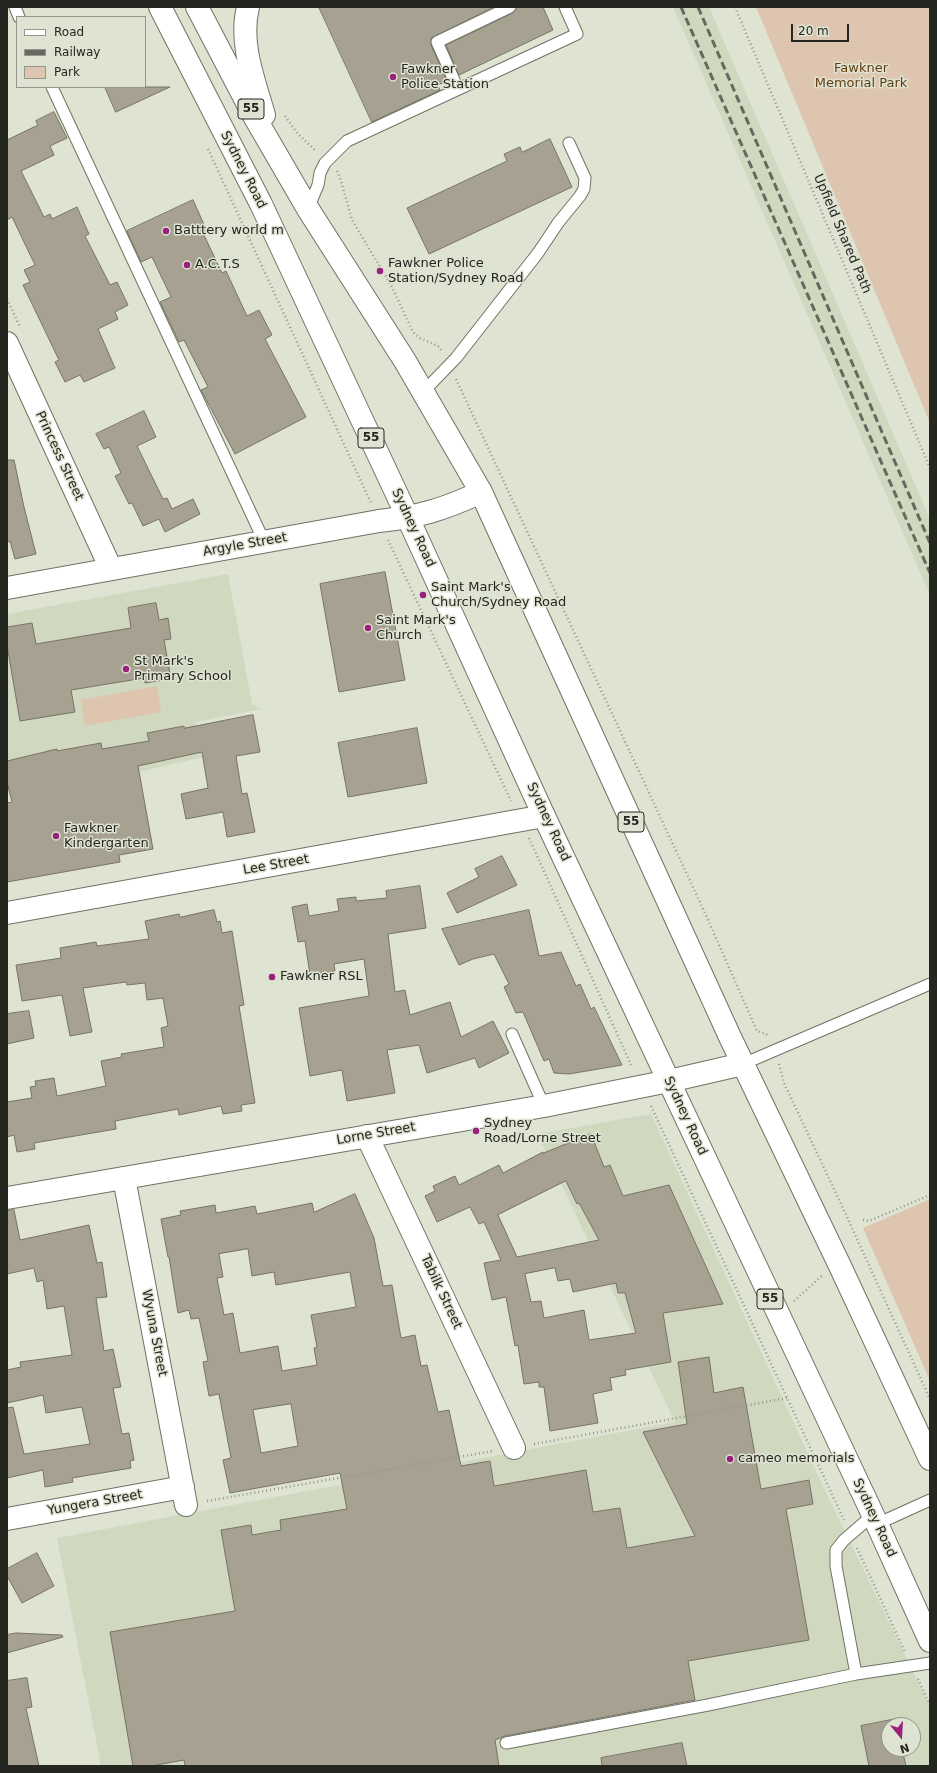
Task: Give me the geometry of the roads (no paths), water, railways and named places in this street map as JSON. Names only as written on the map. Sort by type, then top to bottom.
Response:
[{"type":"main road","name":"Sydney Road","points":[[160,7],[260,204],[408,518],[544,816],[875,1520],[930,1641]]},
{"type":"main road","name":"55","points":[[197,7],[225,63],[308,209],[423,392],[481,492],[743,1064],[840,1266],[930,1459]]},
{"type":"main road","points":[[248,7],[245,20],[244,39],[249,63],[273,148]]},
{"type":"main road","name":"Princess Street","points":[[7,344],[110,569]]},
{"type":"main road","name":"Argyle Street","points":[[7,588],[264,541],[379,521],[408,518],[453,505],[481,492]]},
{"type":"main road","name":"Lee Street","points":[[7,913],[544,816]]},
{"type":"main road","name":"Lorne Street","points":[[7,1198],[544,1106],[669,1081],[743,1064]]},
{"type":"main road","name":"Tabilk Street","points":[[367,1136],[514,1448]]},
{"type":"main road","name":"Wyuna Street","points":[[124,1178],[184,1496]]},
{"type":"main road","name":"Yungera Street","points":[[7,1518],[184,1496]]},
{"type":"lane","points":[[458,89],[437,42],[510,7]]},
{"type":"lane","points":[[308,209],[318,185],[320,173],[325,163],[347,141],[577,34],[565,7]]},
{"type":"lane","points":[[52,88],[264,541]]},
{"type":"lane","points":[[423,392],[456,358],[538,253],[558,223],[580,196],[584,189],[585,178],[569,142]]},
{"type":"lane","points":[[743,1064],[930,984]]},
{"type":"lane","points":[[512,1034],[544,1106]]},
{"type":"lane","points":[[856,1674],[836,1566],[836,1550],[850,1534],[875,1520],[930,1500]]},
{"type":"lane","points":[[506,1743],[708,1705],[856,1674],[930,1663]]},
{"type":"railway","points":[[681,7],[930,573]]},
{"type":"railway","points":[[698,7],[930,543]]},
{"type":"place","name":"Fawkner Police Station","points":[[393,77]]},
{"type":"place","name":"Batttery world m","points":[[166,231]]},
{"type":"place","name":"A.C.T.S","points":[[187,265]]},
{"type":"place","name":"Fawkner Police Station/Sydney Road","points":[[380,271]]},
{"type":"place","name":"Saint Mark's Church/Sydney Road","points":[[423,595]]},
{"type":"place","name":"Saint Mark's Church","points":[[368,628]]},
{"type":"place","name":"St Mark's Primary School","points":[[126,669]]},
{"type":"place","name":"Fawkner Kindergarten","points":[[56,836]]},
{"type":"place","name":"Fawkner RSL","points":[[272,977]]},
{"type":"place","name":"Sydney Road/Lorne Street","points":[[476,1131]]},
{"type":"place","name":"cameo memorials","points":[[730,1459]]},
{"type":"park label","name":"Fawkner Memorial Park","points":[[861,76]]}]
